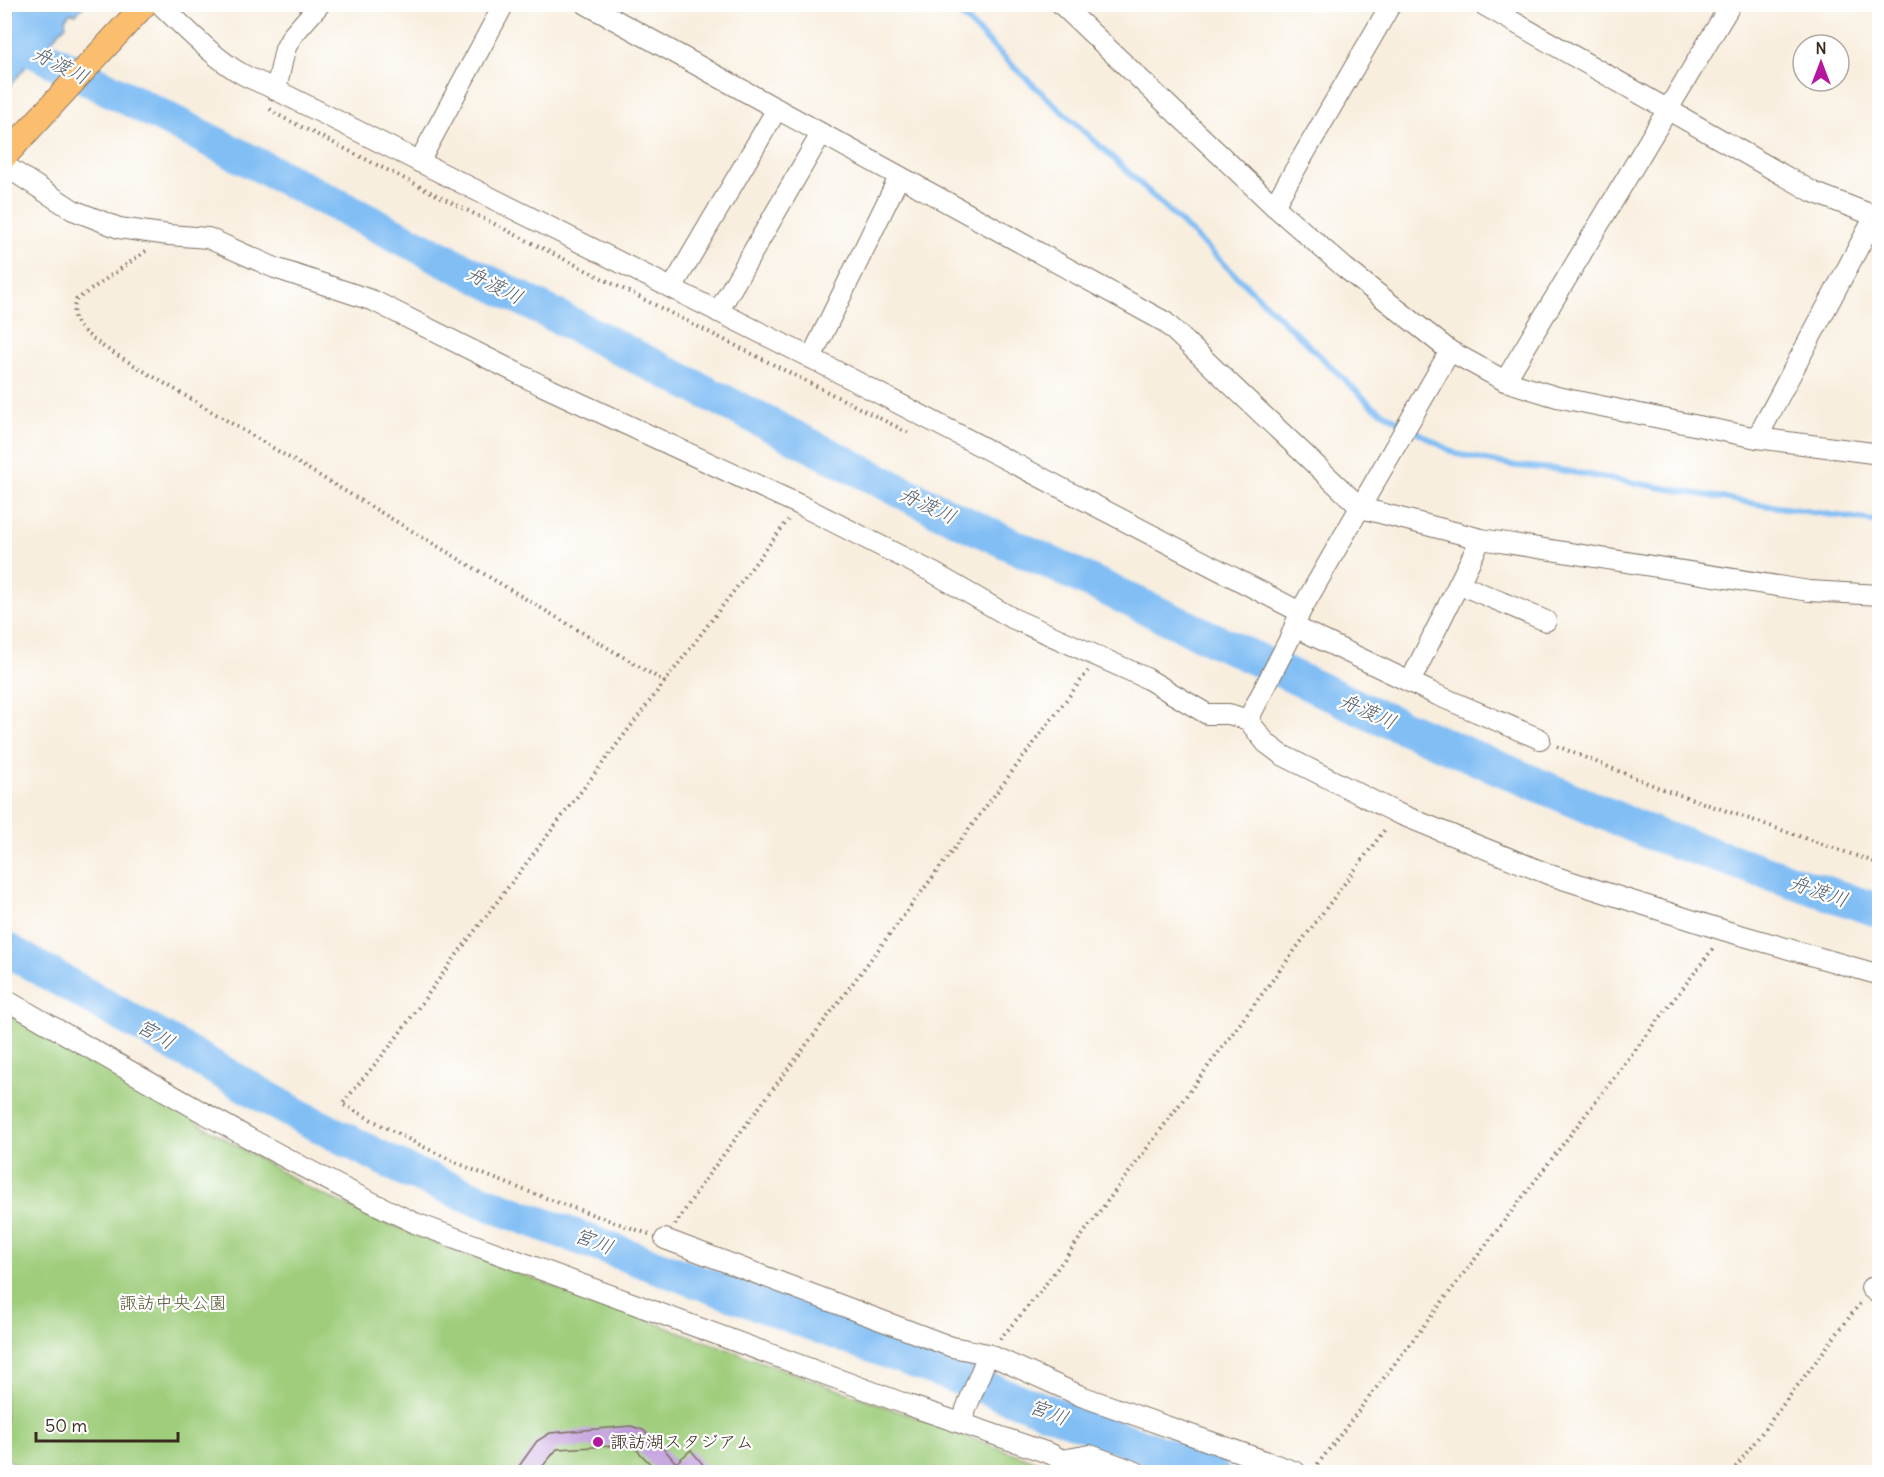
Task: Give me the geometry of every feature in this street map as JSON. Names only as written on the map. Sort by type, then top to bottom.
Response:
[{"type":"main road","points":[[11,150],[139,11]]},
{"type":"street","points":[[160,4],[205,46],[242,74],[258,80],[272,99],[419,162],[811,358],[1295,626],[1410,682],[1540,739]]},
{"type":"street","points":[[272,99],[285,49],[292,36],[320,4]]},
{"type":"street","points":[[419,162],[504,4]]},
{"type":"street","points":[[586,4],[1166,322],[1361,508],[1481,539],[1809,591],[1880,595]]},
{"type":"street","points":[[1061,4],[1274,206],[1345,268],[1450,351],[1505,381],[1557,397],[1757,438],[1880,454]]},
{"type":"street","points":[[1274,206],[1391,4]]},
{"type":"street","points":[[1482,4],[1813,192],[1877,217],[1757,438]]},
{"type":"street","points":[[1505,381],[1731,4]]},
{"type":"street","points":[[672,288],[777,109]]},
{"type":"street","points":[[718,312],[821,134]]},
{"type":"street","points":[[4,165],[73,210],[119,228],[208,238],[275,268],[374,301],[541,385],[800,505],[934,573],[1012,618],[1146,678],[1207,714],[1250,715]]},
{"type":"street","points":[[811,358],[899,177]]},
{"type":"street","points":[[1250,715],[1295,626],[1450,351]]},
{"type":"street","points":[[1410,682],[1481,539]]},
{"type":"street","points":[[1459,584],[1546,621]]},
{"type":"street","points":[[1250,715],[1266,743],[1282,755],[1397,813],[1553,876],[1726,931],[1880,975]]},
{"type":"street","points":[[4,999],[346,1191],[415,1224],[908,1405],[964,1417],[1063,1466],[1090,1455],[1137,1473]]},
{"type":"street","points":[[665,1239],[952,1347],[986,1357],[1081,1396],[1296,1473]]},
{"type":"street","points":[[964,1417],[986,1357]]},
{"type":"path","points":[[272,99],[276,114],[286,120],[913,435]]},
{"type":"path","points":[[169,235],[76,300],[72,310],[75,322],[102,346],[665,682]]},
{"type":"path","points":[[800,505],[461,949],[391,1045],[342,1104],[468,1167],[549,1200],[665,1239],[706,1178],[1098,658]]},
{"type":"path","points":[[1540,739],[1660,788],[1880,864]]},
{"type":"path","points":[[986,1357],[1039,1293],[1397,813]]},
{"type":"path","points":[[1311,1473],[1726,931]]},
{"type":"path","points":[[1732,1473],[1875,1292]]},
{"type":"green space","name":"諏訪中央公園","points":[[5,1013],[80,1053],[314,1191],[427,1240],[1046,1465],[1048,1472],[23,1472],[5,1456]]},
{"type":"water","points":[[5,4],[85,5],[76,14],[70,13],[65,19],[66,25],[35,57],[28,55],[24,61],[25,68],[5,91]]},
{"type":"building","points":[[631,1426],[643,1430],[659,1443],[676,1463],[691,1450],[710,1473],[659,1473],[632,1445],[557,1449],[537,1473],[514,1473],[537,1441],[550,1433]]},
{"type":"waterway","points":[[950,4],[1372,406],[1456,454],[1516,466],[1554,469],[1757,504],[1880,522]]},
{"type":"waterway","name":"舟渡川","points":[[4,36],[944,513],[1373,714],[1653,834],[1880,911]]},
{"type":"waterway","name":"宮川","points":[[4,948],[294,1113],[407,1171],[507,1211],[1212,1472]]},
{"type":"place","name":"諏訪湖スタジアム","points":[[598,1442]]}]
